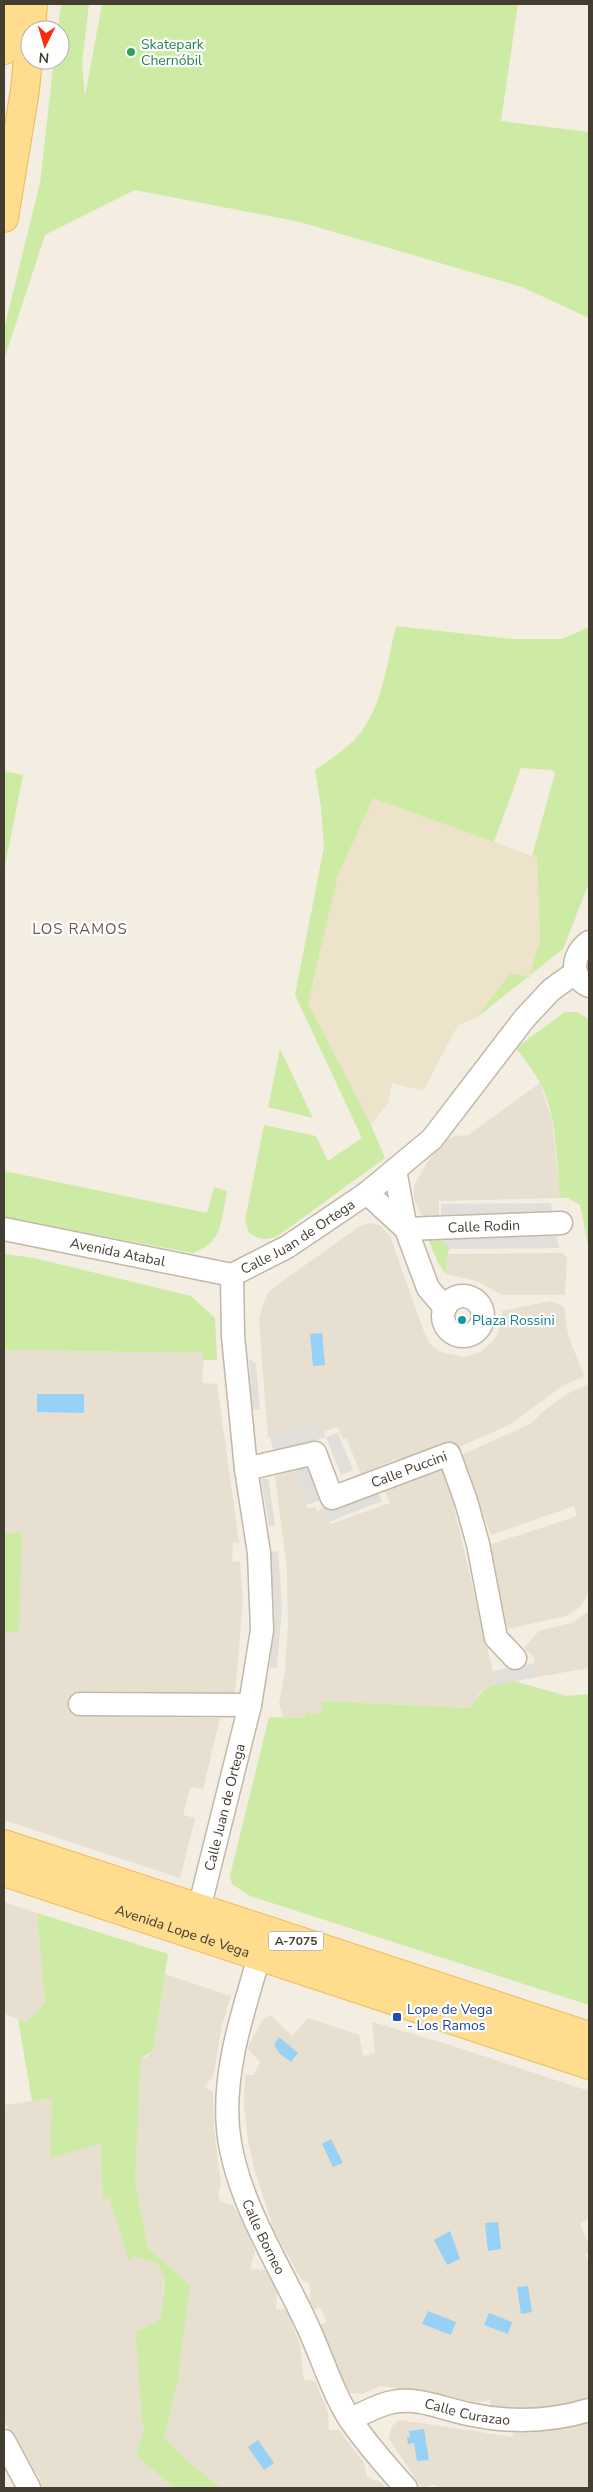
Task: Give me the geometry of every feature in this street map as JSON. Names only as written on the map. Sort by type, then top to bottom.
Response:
[{"type":"main road","points":[[4,50],[8,4]]},
{"type":"main road","points":[[32,20],[33,4]]},
{"type":"main road","points":[[4,218],[27,70]]},
{"type":"main road","name":"Avenida Lope de Vega","points":[[4,1844],[589,2036]]},
{"type":"main road","name":"Avenida Lope de Vega","points":[[4,1872],[589,2065]]},
{"type":"street","points":[[582,979],[576,954],[587,940]]},
{"type":"street","name":"Calle Juan de Ortega","points":[[199,1909],[250,1705],[262,1630],[259,1553],[246,1469],[233,1336],[232,1275],[287,1247],[367,1193],[432,1139],[524,1019],[551,990],[582,979]]},
{"type":"street","points":[[395,1170],[406,1229],[428,1288],[444,1308]]},
{"type":"street","points":[[367,1193],[406,1229]]},
{"type":"street","name":"Calle Rodin","points":[[406,1229],[561,1224]]},
{"type":"street","name":"Avenida Atabal","points":[[4,1229],[232,1275]]},
{"type":"street","name":"Calle Puccini","points":[[246,1469],[315,1453],[332,1498],[449,1454],[466,1501],[478,1544],[496,1638],[515,1658]]},
{"type":"street","points":[[80,1704],[250,1705]]},
{"type":"street","name":"Calle Borneo","points":[[259,1957],[228,2073],[228,2128],[236,2172],[252,2214],[286,2278],[350,2419],[378,2456],[406,2488]]},
{"type":"street","name":"Calle Curazao","points":[[350,2419],[393,2402],[427,2402],[468,2414],[521,2422],[566,2417],[589,2410]]},
{"type":"street","points":[[4,2440],[29,2488]]},
{"type":"shaded area","points":[[373,797],[537,858],[540,941],[529,978],[510,973],[476,1018],[458,1025],[423,1091],[392,1083],[388,1103],[371,1125],[308,1003],[338,875]]},
{"type":"shaded area","points":[[540,1083],[552,1120],[560,1198],[439,1201],[439,1217],[422,1216],[414,1199],[414,1186],[428,1161],[447,1139],[468,1135]]},
{"type":"shaded area","points":[[551,1203],[553,1216],[441,1217],[441,1204]]},
{"type":"shaded area","points":[[369,1223],[379,1225],[390,1236],[424,1332],[430,1344],[440,1352],[464,1357],[481,1352],[494,1340],[501,1326],[502,1311],[551,1301],[564,1307],[568,1335],[584,1376],[561,1387],[511,1424],[459,1447],[457,1443],[400,1467],[396,1459],[361,1474],[346,1438],[343,1439],[338,1427],[323,1432],[320,1423],[268,1438],[259,1320],[268,1293],[360,1226]]},
{"type":"shaded area","points":[[440,1236],[556,1236],[559,1248],[450,1249]]},
{"type":"shaded area","points":[[563,1253],[567,1258],[565,1295],[502,1295],[477,1281],[446,1274],[447,1254]]},
{"type":"shaded area","points":[[4,1350],[204,1353],[202,1383],[217,1384],[239,1543],[233,1542],[232,1561],[240,1562],[243,1602],[235,1693],[80,1691],[80,1716],[220,1718],[203,1789],[190,1787],[183,1815],[195,1818],[180,1878],[4,1820]]},
{"type":"shaded area","points":[[249,1358],[256,1364],[260,1409],[252,1410]]},
{"type":"shaded area","points":[[589,1384],[589,1586],[586,1598],[580,1607],[566,1616],[507,1629],[489,1545],[577,1516],[574,1506],[491,1535],[459,1456],[530,1424],[546,1409],[569,1393]]},
{"type":"shaded area","points":[[320,1422],[326,1437],[274,1453],[270,1437]]},
{"type":"shaded area","points":[[338,1433],[353,1470],[341,1475],[326,1437]]},
{"type":"shaded area","points":[[311,1465],[323,1500],[306,1505],[294,1471]]},
{"type":"shaded area","points":[[445,1467],[460,1506],[454,1508],[496,1685],[480,1692],[471,1708],[322,1701],[322,1714],[306,1713],[306,1718],[283,1717],[279,1704],[285,1671],[288,1625],[287,1569],[275,1476],[294,1471],[307,1508],[315,1507],[317,1511],[323,1508],[330,1524],[390,1503],[384,1488]]},
{"type":"shaded area","points":[[268,1478],[275,1525],[269,1526],[261,1479]]},
{"type":"shaded area","points":[[376,1487],[382,1501],[329,1522],[323,1508]]},
{"type":"shaded area","points":[[278,1551],[282,1607],[277,1668],[270,1668],[274,1607],[270,1552]]},
{"type":"shaded area","points":[[589,1611],[589,1668],[537,1677],[534,1657],[524,1648],[539,1631],[572,1623]]},
{"type":"shaded area","points":[[535,1663],[537,1677],[496,1685],[493,1671]]},
{"type":"shaded area","points":[[4,1902],[37,1913],[45,2002],[27,2022],[4,2014]]},
{"type":"shaded area","points":[[165,1974],[231,1996],[222,2025],[213,2077],[204,2086],[213,2093],[214,2129],[221,2184],[218,2195],[221,2202],[233,2205],[246,2228],[255,2252],[250,2269],[265,2270],[277,2291],[276,2309],[287,2310],[300,2345],[304,2380],[315,2381],[328,2412],[329,2430],[339,2430],[364,2463],[367,2477],[380,2482],[386,2488],[222,2488],[191,2464],[164,2438],[178,2379],[190,2285],[148,2248],[135,2182],[141,2058],[146,2057],[153,2051]]},
{"type":"shaded area","points":[[271,2015],[292,2036],[308,2018],[359,2035],[363,2056],[375,2053],[372,2022],[447,2044],[589,2091],[589,2218],[580,2224],[589,2245],[589,2253],[585,2255],[589,2261],[589,2399],[550,2410],[491,2410],[490,2400],[473,2403],[446,2396],[381,2386],[362,2394],[351,2393],[346,2389],[319,2325],[327,2322],[320,2307],[314,2310],[310,2302],[310,2284],[301,2279],[274,2230],[254,2168],[248,2140],[244,2106],[245,2075],[254,2075],[260,2062],[247,2048],[263,2019]]},
{"type":"shaded area","points":[[52,2098],[100,2144],[103,2199],[109,2196],[129,2261],[134,2256],[149,2259],[157,2263],[162,2269],[164,2297],[142,2423],[145,2426],[136,2455],[174,2488],[38,2488],[37,2481],[40,2478],[35,2471],[27,2470],[4,2419],[4,2105]]},
{"type":"shaded area","points":[[400,2420],[513,2437],[512,2431],[543,2429],[589,2420],[589,2488],[437,2488],[435,2484],[422,2488],[389,2439],[392,2426]]},
{"type":"green space","points":[[61,4],[89,4],[82,64],[85,96],[102,4],[518,4],[501,121],[589,132],[589,318],[522,287],[300,222],[135,190],[45,235],[4,360],[4,329],[40,183],[53,70],[70,70],[70,20],[59,20]]},
{"type":"green space","points":[[396,626],[513,639],[562,639],[589,627],[589,883],[563,949],[529,976],[540,941],[537,858],[532,856],[555,773],[552,770],[521,768],[494,842],[373,798],[338,875],[308,1003],[371,1125],[385,1158],[279,1235],[267,1239],[260,1238],[249,1233],[245,1220],[264,1125],[316,1136],[328,1161],[362,1138],[295,995],[324,847],[321,807],[315,770],[349,745],[369,720],[381,690]]},
{"type":"green space","points":[[4,771],[23,775],[4,871]]},
{"type":"green space","points":[[510,973],[528,977],[476,1018]]},
{"type":"green space","points":[[565,1012],[577,1012],[589,1019],[589,1250],[580,1205],[568,1198],[560,1198],[553,1124],[546,1096],[535,1074],[516,1048]]},
{"type":"green space","points":[[280,1049],[313,1118],[268,1107]]},
{"type":"green space","points":[[4,1171],[207,1213],[214,1187],[227,1191],[222,1220],[216,1236],[202,1249],[192,1253],[4,1217]]},
{"type":"green space","points":[[427,1236],[440,1236],[450,1249],[447,1254],[446,1274],[438,1263]]},
{"type":"green space","points":[[4,1254],[34,1258],[191,1296],[215,1318],[217,1360],[203,1360],[203,1353],[4,1350]]},
{"type":"green space","points":[[4,1533],[22,1533],[19,1632],[4,1632]]},
{"type":"green space","points":[[514,1681],[567,1696],[589,1694],[589,2005],[250,1896],[232,1884],[230,1876],[269,1717],[305,1718],[306,1713],[322,1714],[322,1701],[471,1708],[479,1695],[488,1688]]},
{"type":"green space","points":[[37,1913],[168,1954],[153,2051],[141,2058],[135,2182],[148,2248],[190,2285],[178,2379],[164,2438],[191,2464],[222,2488],[174,2488],[136,2455],[145,2426],[142,2423],[136,2332],[160,2320],[164,2298],[163,2276],[157,2263],[134,2256],[129,2261],[109,2197],[103,2199],[100,2144],[50,2158],[52,2098],[32,2101],[18,2019],[27,2022],[45,2002]]},
{"type":"water","points":[[322,1333],[325,1365],[313,1366],[310,1334]]},
{"type":"water","points":[[37,1394],[84,1394],[84,1413],[37,1412]]},
{"type":"water","points":[[279,2037],[298,2053],[291,2062],[280,2054],[274,2045]]},
{"type":"water","points":[[331,2139],[343,2163],[333,2167],[322,2144]]},
{"type":"water","points":[[498,2222],[501,2249],[488,2251],[485,2223]]},
{"type":"water","points":[[450,2231],[460,2259],[447,2265],[434,2240]]},
{"type":"water","points":[[528,2286],[532,2312],[521,2314],[517,2287]]},
{"type":"water","points":[[428,2311],[456,2322],[451,2335],[422,2324]]},
{"type":"water","points":[[489,2313],[512,2322],[508,2334],[484,2325]]},
{"type":"water","points":[[424,2429],[429,2460],[417,2461],[414,2443],[408,2444],[407,2437],[410,2437],[409,2431]]},
{"type":"water","points":[[258,2440],[274,2463],[264,2470],[248,2447]]},
{"type":"place","name":"Skatepark Chernóbil","points":[[131,52]]},
{"type":"place","name":"Plaza Rossini","points":[[462,1320]]},
{"type":"place","name":"Lope de Vega - Los Ramos","points":[[397,2017]]},
{"type":"district","name":"LOS RAMOS","points":[[80,929]]}]
